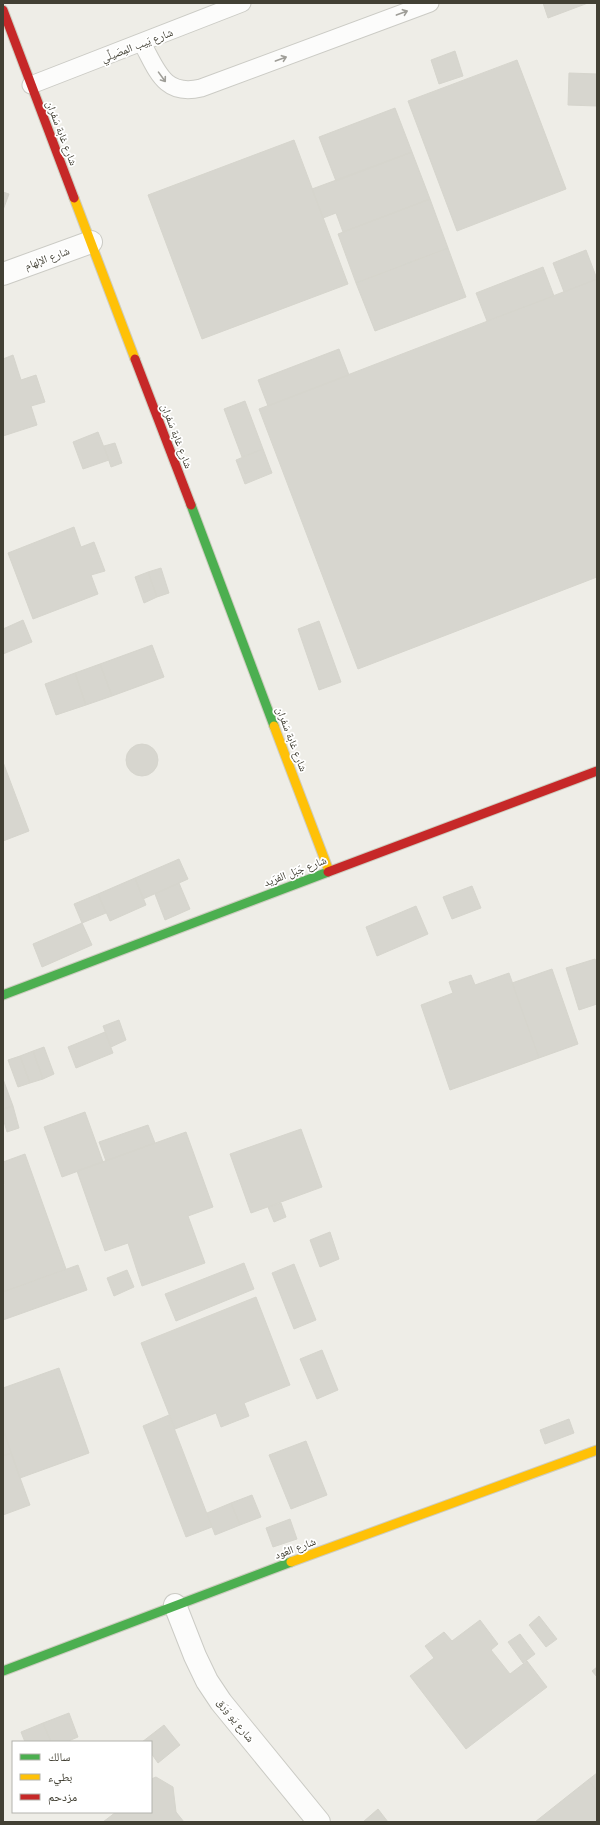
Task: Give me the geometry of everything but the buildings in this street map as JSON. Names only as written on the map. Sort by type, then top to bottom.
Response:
[{"type":"street","name":"شارع غابة سَفران","points":[[3,10],[329,871]]},
{"type":"street","name":"شارع الإلهام","points":[[3,274],[91,242]]},
{"type":"street","name":"شارع جَبَل الفرَيد","points":[[3,995],[597,771]]},
{"type":"street","name":"شارع العُود","points":[[3,1671],[175,1605],[597,1450]]},
{"type":"street","name":"شارع يَو وَرَق","points":[[175,1605],[195,1656],[207,1681],[221,1702],[319,1822]]},
{"type":"lane","name":"شارع يَيب المِصَيلِّي","points":[[32,85],[242,3]]},
{"type":"lane","points":[[142,43],[160,76],[168,85],[178,90],[190,91],[430,3]]},
{"type":"traffic: fast","points":[[191,505],[274,726]]},
{"type":"traffic: fast","points":[[3,995],[328,872]]},
{"type":"traffic: fast","points":[[3,1671],[291,1562]]},
{"type":"traffic: slow","points":[[74,198],[135,359]]},
{"type":"traffic: slow","points":[[274,726],[329,871]]},
{"type":"traffic: slow","points":[[291,1562],[597,1450]]},
{"type":"traffic: jam","points":[[3,10],[74,198]]},
{"type":"traffic: jam","points":[[135,359],[191,505]]},
{"type":"traffic: jam","points":[[328,872],[597,771]]}]
